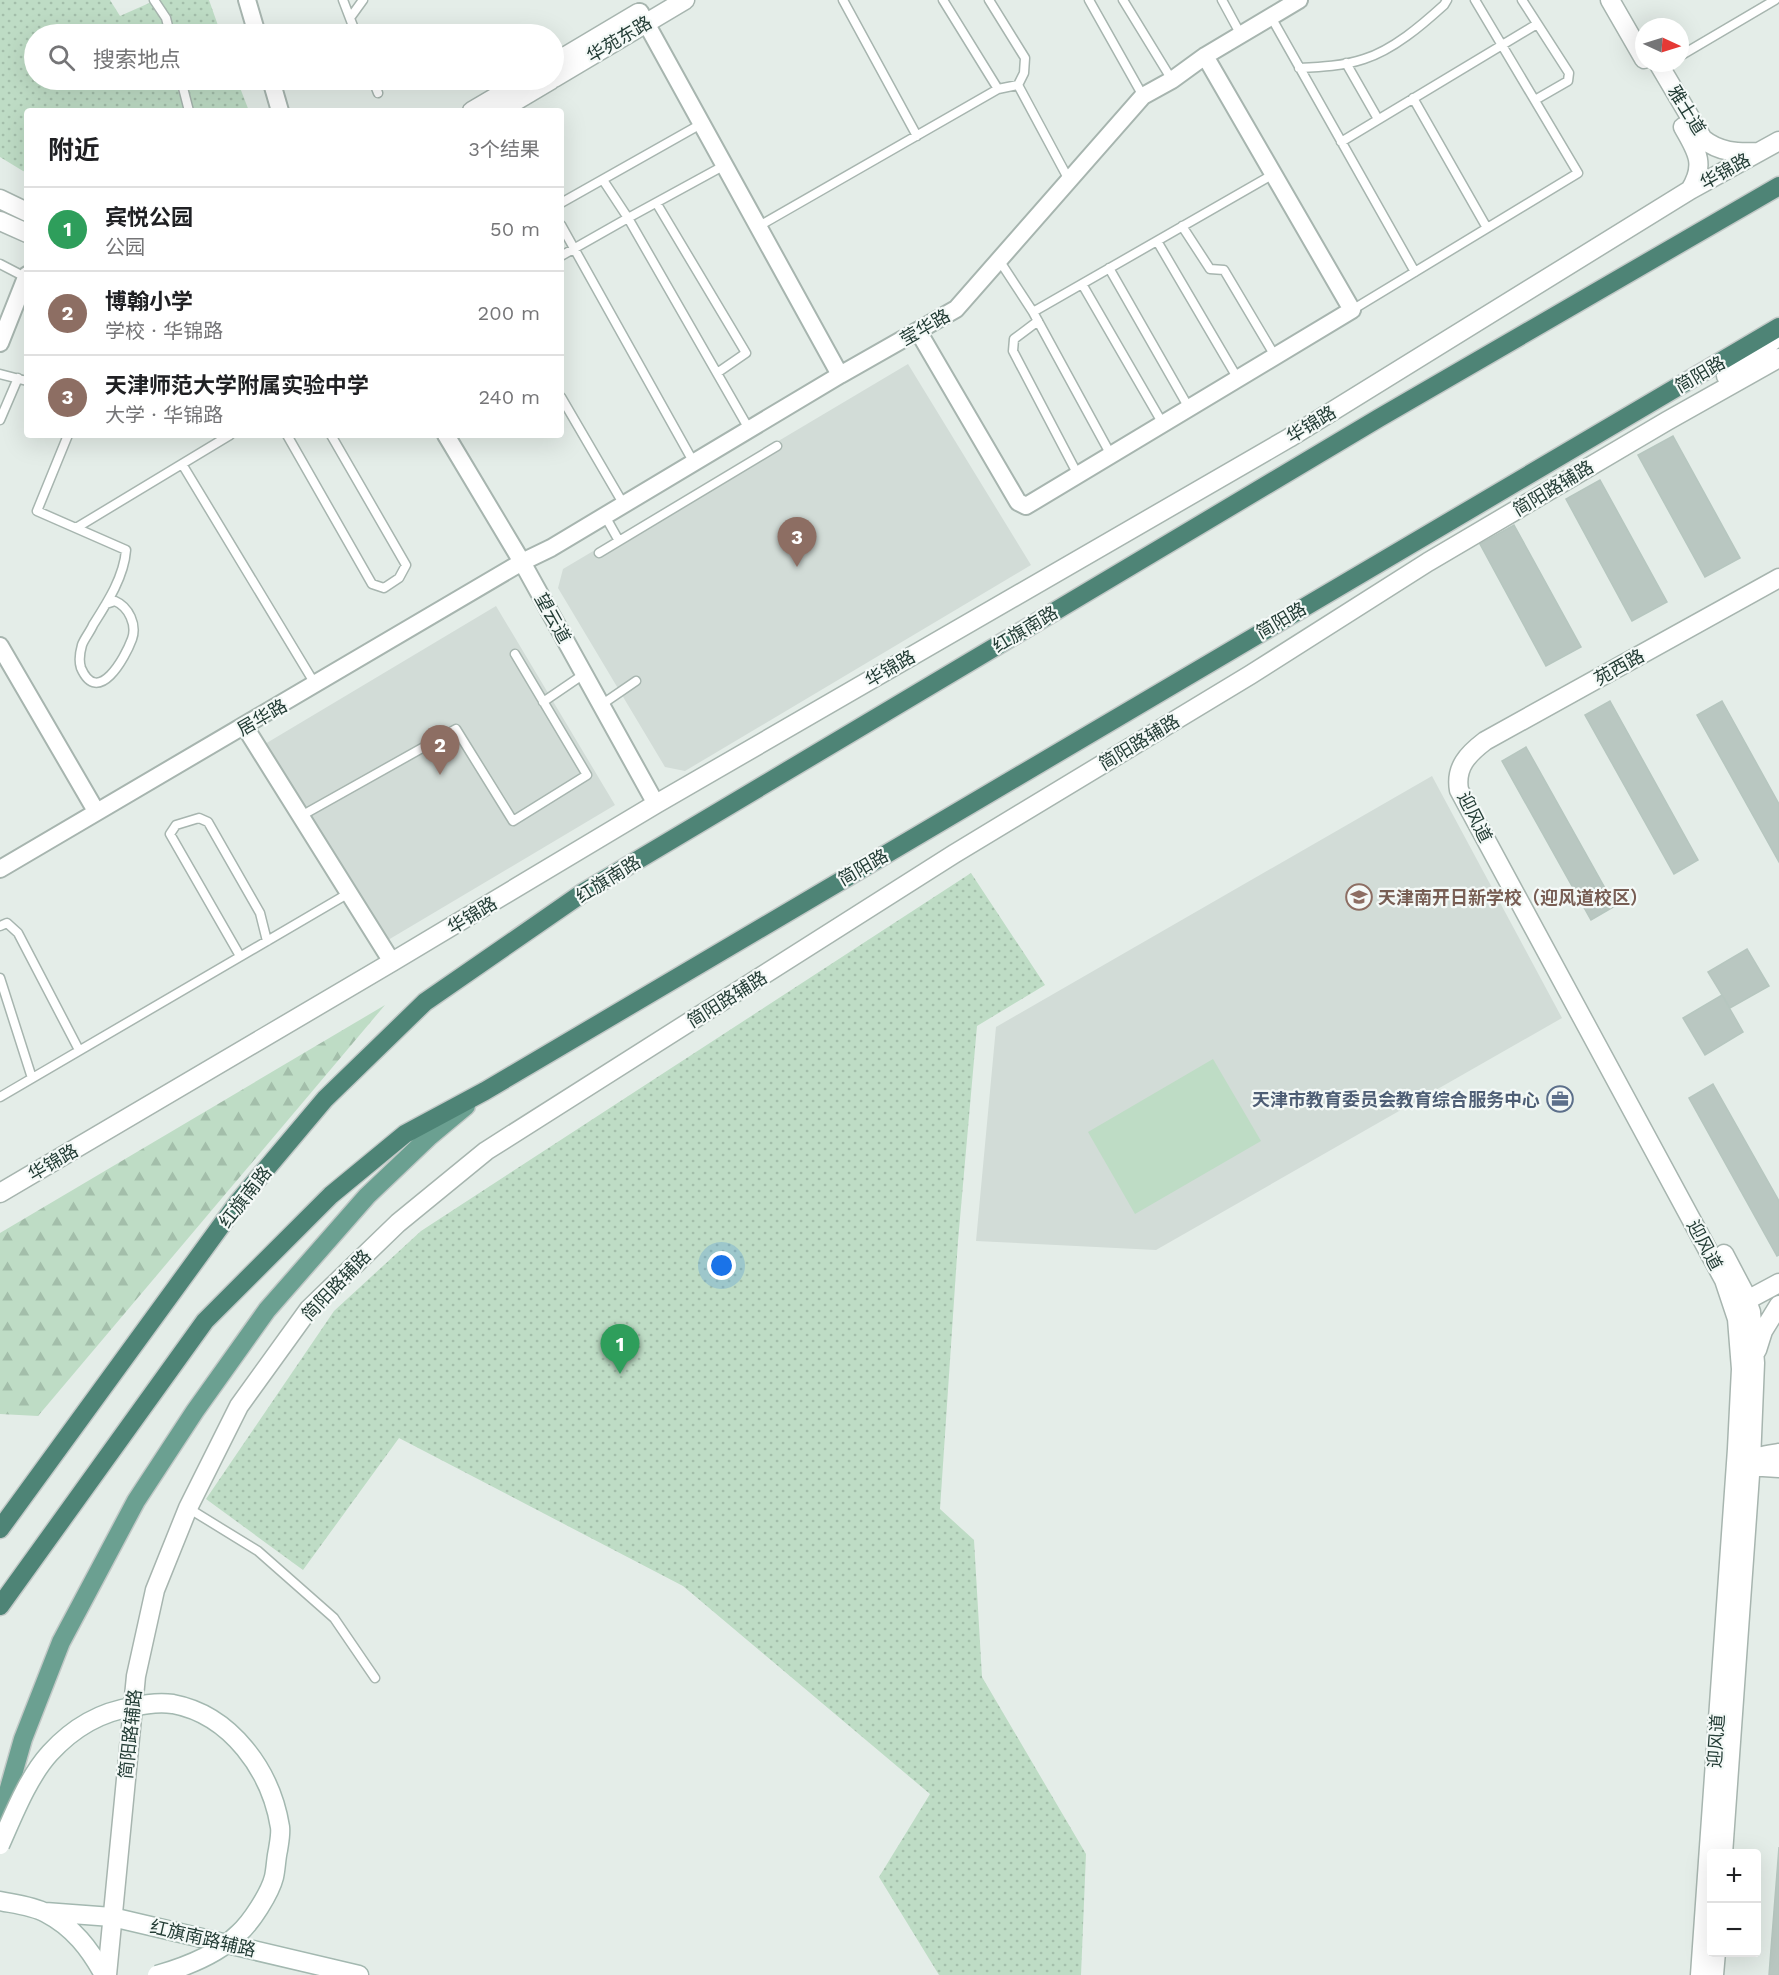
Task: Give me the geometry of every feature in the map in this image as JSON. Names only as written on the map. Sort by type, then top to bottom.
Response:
[{"type":"highway","name":"红旗南路","points":[[0,1529],[239,1201],[325,1099],[425,1002],[584,892],[1379,418],[1779,186]]},
{"type":"highway","name":"简阳路","points":[[484,1091],[1779,327]]},
{"type":"highway","points":[[0,1606],[205,1321],[340,1187],[405,1134],[484,1091]]},
{"type":"main road","points":[[0,1820],[23,1739],[61,1642],[136,1501],[195,1411],[267,1310],[367,1196],[430,1136],[484,1091]]},
{"type":"street","points":[[247,0],[254,24]]},
{"type":"street","name":"华苑东路","points":[[564,71],[643,17],[660,0]]},
{"type":"street","name":"华苑东路","points":[[564,58],[643,17],[685,0]]},
{"type":"street","name":"莹华路","points":[[522,562],[551,548],[840,375],[956,309],[1143,96],[1299,0]]},
{"type":"street","name":"雅士道","points":[[1610,0],[1635,36]]},
{"type":"street","points":[[1621,0],[1635,24]]},
{"type":"street","points":[[643,17],[840,375]]},
{"type":"street","points":[[918,331],[1018,502],[1026,506],[1352,310],[1205,56]]},
{"type":"street","name":"雅士道","points":[[1659,72],[1697,152],[1699,170],[1697,179],[1690,190]]},
{"type":"street","name":"雅士道","points":[[1660,72],[1703,139],[1728,152],[1759,152]]},
{"type":"street","points":[[274,90],[279,108]]},
{"type":"street","points":[[477,108],[508,90]]},
{"type":"street","name":"华苑东路","points":[[504,108],[534,90]]},
{"type":"street","name":"华锦路","points":[[0,1193],[656,804],[1289,438],[1690,190],[1779,141]]},
{"type":"street","points":[[0,199],[24,211]]},
{"type":"street","points":[[0,221],[24,232]]},
{"type":"street","points":[[0,343],[24,284]]},
{"type":"street","points":[[1667,421],[1779,336]]},
{"type":"street","name":"简阳路辅路","points":[[105,1975],[136,1676],[155,1590],[188,1508],[238,1406],[309,1309],[398,1223],[486,1151],[954,854],[1250,675],[1428,561],[1779,358]]},
{"type":"street","name":"望云道","points":[[448,438],[522,562],[656,804]]},
{"type":"street","name":"居华路","points":[[0,869],[245,727],[522,562]]},
{"type":"street","name":"苑西路","points":[[1463,762],[1485,741],[1779,578]]},
{"type":"street","points":[[0,646],[96,812]]},
{"type":"street","points":[[245,727],[392,962]]},
{"type":"street","name":"迎风道","points":[[1463,762],[1467,781],[1736,1277],[1755,1364],[1745,1459],[1723,1849]]},
{"type":"street","points":[[1742,1310],[1779,1283]]},
{"type":"street","points":[[1742,1310],[1779,1296]]},
{"type":"street","points":[[1755,1364],[1763,1331],[1779,1305]]},
{"type":"street","name":"迎风道","points":[[1700,1975],[1733,1511],[1745,1459],[1742,1310]]},
{"type":"street","points":[[1745,1459],[1779,1452]]},
{"type":"street","points":[[1745,1459],[1779,1468]]},
{"type":"street","points":[[0,1845],[23,1796],[49,1754],[70,1734],[91,1720],[119,1709],[151,1703],[172,1704],[202,1713],[218,1723],[237,1739],[252,1757],[271,1797],[280,1829],[274,1878],[253,1918],[237,1936],[187,1966],[157,1975]]},
{"type":"street","points":[[0,1901],[45,1912],[78,1936],[92,1952],[105,1975]]},
{"type":"street","name":"红旗南路辅路","points":[[45,1912],[112,1917],[360,1975]]},
{"type":"street","points":[[1714,1975],[1716,1957]]},
{"type":"lane","points":[[154,0],[168,24]]},
{"type":"lane","points":[[343,0],[352,24]]},
{"type":"lane","points":[[350,18],[363,0]]},
{"type":"lane","points":[[843,0],[917,135]]},
{"type":"lane","points":[[943,0],[998,89]]},
{"type":"lane","points":[[989,0],[1025,58],[1024,74],[1018,85]]},
{"type":"lane","points":[[1089,0],[1143,96]]},
{"type":"lane","points":[[1123,0],[1172,80]]},
{"type":"lane","points":[[1222,0],[1241,35]]},
{"type":"lane","points":[[1299,68],[1331,66],[1365,59],[1411,34],[1447,0]]},
{"type":"lane","points":[[1352,310],[1578,173],[1475,0]]},
{"type":"lane","points":[[1522,0],[1569,74],[1568,81],[1534,100]]},
{"type":"lane","points":[[1689,51],[1775,0]]},
{"type":"lane","points":[[1271,17],[1415,272]]},
{"type":"lane","points":[[1341,142],[1537,24]]},
{"type":"lane","points":[[1346,63],[1378,119]]},
{"type":"lane","points":[[759,226],[998,89],[1018,85]]},
{"type":"lane","points":[[1018,85],[1069,180]]},
{"type":"lane","points":[[184,90],[188,108]]},
{"type":"lane","points":[[1413,98],[1487,228]]},
{"type":"lane","points":[[564,201],[701,124]]},
{"type":"lane","points":[[564,254],[725,165]]},
{"type":"lane","points":[[1033,312],[1272,175]]},
{"type":"lane","points":[[603,180],[628,218],[749,429]]},
{"type":"lane","points":[[657,204],[746,353],[717,373]]},
{"type":"lane","points":[[1182,226],[1210,269],[1224,270],[1275,356]]},
{"type":"lane","points":[[564,231],[694,463]]},
{"type":"lane","points":[[1157,241],[1238,379]]},
{"type":"lane","points":[[999,260],[1033,312],[1110,455]]},
{"type":"lane","points":[[0,264],[24,276]]},
{"type":"lane","points":[[1109,268],[1189,408]]},
{"type":"lane","points":[[1082,284],[1163,424]]},
{"type":"lane","points":[[1038,321],[1014,339],[1012,351],[1078,475]]},
{"type":"lane","points":[[0,374],[23,379],[0,420]]},
{"type":"lane","points":[[564,402],[624,505]]},
{"type":"lane","points":[[67,438],[37,511],[126,550],[125,562],[82,645],[79,663],[85,676],[92,682],[99,683],[106,679],[128,650],[135,630],[121,603],[115,601],[105,604]]},
{"type":"lane","points":[[76,528],[225,438]]},
{"type":"lane","points":[[289,438],[372,584],[384,588],[399,578],[406,565],[333,438]]},
{"type":"lane","points":[[599,553],[777,446]]},
{"type":"lane","points":[[182,464],[316,685]]},
{"type":"lane","points":[[605,516],[619,541]]},
{"type":"lane","points":[[301,816],[456,729],[513,821],[587,775],[515,654]]},
{"type":"lane","points":[[543,702],[584,674]]},
{"type":"lane","points":[[601,705],[636,681]]},
{"type":"lane","points":[[240,956],[170,834],[176,825],[199,818],[208,822],[260,913],[267,941]]},
{"type":"lane","points":[[2,1095],[349,893]]},
{"type":"lane","points":[[0,926],[7,923],[18,933],[80,1050]]},
{"type":"lane","points":[[0,978],[32,1078]]},
{"type":"lane","points":[[188,1508],[258,1551],[334,1618],[375,1678]]},
{"type":"shaded area","points":[[908,364],[1031,565],[685,771],[665,767],[558,588],[563,569]]},
{"type":"shaded area","points":[[496,606],[615,805],[383,943],[265,744]]},
{"type":"shaded area","name":"天津南开日新学校（迎风道校区）","points":[[1432,776],[1562,1018],[1156,1250],[976,1241],[996,1027]]},
{"type":"green space","points":[[0,0],[110,0],[120,16],[156,0],[209,0],[217,24],[24,24],[24,90],[241,90],[248,108],[24,108],[24,171],[0,157]]},
{"type":"green space","points":[[971,873],[1045,985],[977,1026],[958,1241],[940,1509],[974,1540],[982,1677],[1086,1854],[1081,1975],[939,1975],[879,1877],[930,1794],[683,1586],[399,1438],[303,1570],[206,1499],[334,1311],[421,1231]]},
{"type":"green space","points":[[385,1005],[38,1416],[0,1414],[0,1233]]},
{"type":"green space","points":[[1213,1059],[1261,1141],[1135,1214],[1088,1132]]},
{"type":"building","points":[[1673,436],[1740,558],[1705,577],[1638,455]]},
{"type":"building","points":[[1600,480],[1667,602],[1632,621],[1566,499]]},
{"type":"building","points":[[1514,525],[1581,647],[1546,666],[1480,544]]},
{"type":"building","points":[[1610,701],[1698,860],[1674,874],[1585,715]]},
{"type":"building","points":[[1722,701],[1779,804],[1779,862],[1697,715]]},
{"type":"building","points":[[1526,747],[1615,906],[1591,920],[1502,761]]},
{"type":"building","points":[[1747,949],[1769,986],[1730,1008],[1708,972]]},
{"type":"building","points":[[1722,995],[1743,1032],[1705,1055],[1683,1018]]},
{"type":"building","points":[[1713,1084],[1779,1201],[1779,1255],[1777,1256],[1689,1098]]},
{"type":"building","points":[[1779,1847],[1779,1975],[1769,1975]]},
{"type":"place","name":"天津师范大学附属实验中学","points":[[797,567]]},
{"type":"place","name":"博翰小学","points":[[440,775]]},
{"type":"place","name":"天津南开日新学校（迎风道校区）","points":[[1359,897]]},
{"type":"place","name":"天津市教育委员会教育综合服务中心","points":[[1560,1099]]},
{"type":"place","name":"宾悦公园","points":[[620,1374]]}]
